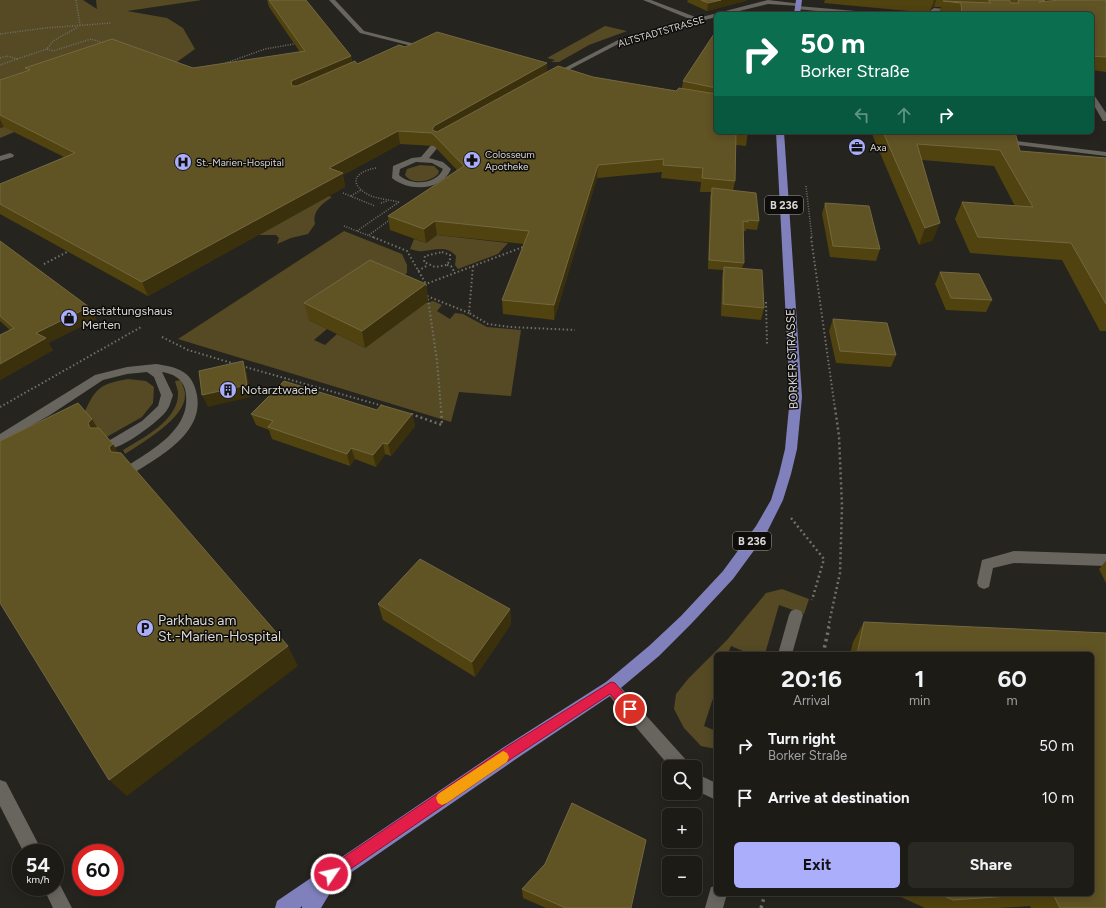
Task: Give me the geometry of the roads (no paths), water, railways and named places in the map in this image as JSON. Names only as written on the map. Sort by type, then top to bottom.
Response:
[{"type":"main road","name":"BORKER STRASSE","points":[[284,908],[331,874],[510,752],[611,687],[654,651],[686,620],[728,575],[761,530],[777,500],[791,449],[796,397],[780,134]]},
{"type":"main road","points":[[311,908],[331,874]]},
{"type":"street","points":[[332,0],[362,32],[419,44],[405,49]]},
{"type":"street","points":[[646,0],[697,20]]},
{"type":"street","points":[[751,0],[760,4]]},
{"type":"street","name":"ALTSTADTSTRASSE","points":[[728,12],[768,2],[798,7],[848,12]]},
{"type":"street","points":[[934,10],[958,12]]},
{"type":"street","name":"ALTSTADTSTRASSE","points":[[548,79],[620,41],[714,16]]},
{"type":"street","points":[[551,71],[574,76]]},
{"type":"street","points":[[1094,99],[1106,119]]},
{"type":"street","points":[[992,140],[1106,154]]},
{"type":"street","points":[[423,160],[432,160],[444,165],[447,169],[446,174],[436,182],[419,185],[403,183],[395,176],[396,168],[401,165],[423,160],[435,146]]},
{"type":"street","points":[[0,160],[10,155]]},
{"type":"street","points":[[0,439],[101,376],[128,370],[148,368],[164,368],[184,374],[192,385],[192,407],[186,423],[172,440],[130,470]]},
{"type":"street","points":[[109,446],[146,424],[163,408],[167,395],[159,375],[148,368]]},
{"type":"street","points":[[984,583],[987,564],[1014,557],[1106,560]]},
{"type":"street","points":[[786,652],[796,615]]},
{"type":"street","points":[[611,687],[675,760]]},
{"type":"street","points":[[702,785],[714,791]]},
{"type":"street","points":[[0,788],[29,844]]},
{"type":"street","points":[[57,896],[63,908]]},
{"type":"street","points":[[714,908],[717,896]]},
{"type":"place","name":"Axa","points":[[857,147]]},
{"type":"place","name":"Colosseum Apotheke","points":[[472,160]]},
{"type":"place","name":"St.-Marien-Hospital","points":[[183,162]]},
{"type":"place","name":"Bestattungshaus Merten","points":[[69,318]]},
{"type":"place","name":"Notarztwache","points":[[228,390]]},
{"type":"place","name":"Parkhaus am St.-Marien-Hospital","points":[[145,628]]}]
